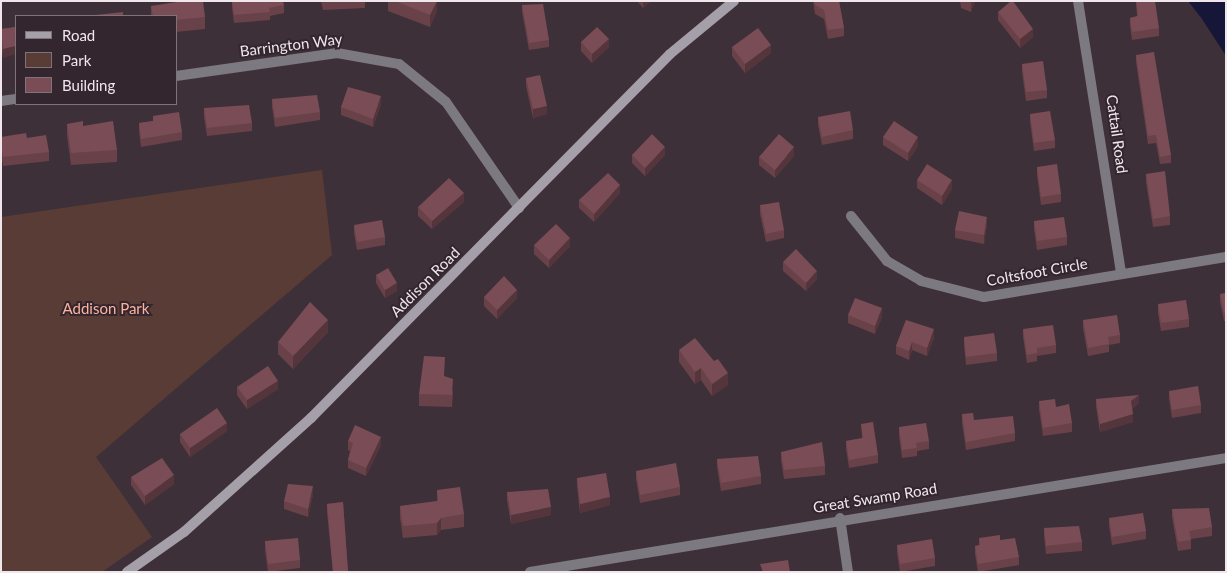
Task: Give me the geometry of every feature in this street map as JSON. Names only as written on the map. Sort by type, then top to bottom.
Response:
[{"type":"main road","name":"Addison Road","points":[[127,572],[184,532],[311,418],[670,54],[734,1]]},
{"type":"street","name":"Cattail Road","points":[[1078,1],[1121,272]]},
{"type":"street","name":"Barrington Way","points":[[178,76],[337,53],[399,64],[446,102],[519,208]]},
{"type":"street","points":[[1,101],[15,99]]},
{"type":"street","name":"Coltsfoot Circle","points":[[851,216],[887,261],[952,292],[984,297],[1121,272],[1226,257]]},
{"type":"street","name":"Great Swamp Road","points":[[530,572],[840,518],[1226,458]]},
{"type":"street","points":[[840,518],[848,572]]},
{"type":"green space","name":"Addison Park","points":[[322,170],[332,255],[96,457],[152,537],[102,572],[1,572],[1,217]]},
{"type":"shaded area","points":[[1188,1],[1226,1],[1226,56],[1202,19]]},
{"type":"building","points":[[183,1],[203,1],[205,17],[178,20],[178,15],[153,15],[151,6]]},
{"type":"building","points":[[232,1],[283,1],[284,5],[269,8],[270,12],[234,15]]},
{"type":"building","points":[[395,1],[437,1],[430,15]]},
{"type":"building","points":[[814,1],[839,1],[844,28],[828,30],[824,10],[815,5]]},
{"type":"building","points":[[1013,1],[1033,29],[1020,39],[998,12]]},
{"type":"building","points":[[1136,1],[1155,1],[1159,28],[1132,32],[1130,18],[1138,16]]},
{"type":"building","points":[[543,4],[549,40],[529,43],[522,5]]},
{"type":"building","points":[[123,12],[123,15],[95,15]]},
{"type":"building","points":[[15,27],[15,46],[3,49],[1,29]]},
{"type":"building","points":[[597,27],[609,39],[592,54],[581,42]]},
{"type":"building","points":[[758,28],[771,45],[745,64],[732,47]]},
{"type":"building","points":[[1154,52],[1171,155],[1160,157],[1156,135],[1148,136],[1136,55]]},
{"type":"building","points":[[1043,61],[1047,90],[1026,92],[1022,64]]},
{"type":"building","points":[[540,75],[547,106],[533,109],[526,78]]},
{"type":"building","points":[[348,87],[381,96],[373,119],[341,107]]},
{"type":"building","points":[[317,95],[320,112],[275,118],[272,99]]},
{"type":"building","points":[[249,105],[252,123],[207,128],[204,108]]},
{"type":"building","points":[[850,111],[853,130],[822,137],[818,117]]},
{"type":"building","points":[[1050,111],[1055,140],[1034,143],[1030,114]]},
{"type":"building","points":[[179,112],[182,132],[141,139],[139,123],[153,121],[153,116]]},
{"type":"building","points":[[83,121],[83,126],[113,121],[117,150],[71,153],[67,124]]},
{"type":"building","points":[[894,121],[918,137],[908,153],[883,137]]},
{"type":"building","points":[[26,133],[27,138],[46,135],[49,152],[3,157],[1,137]]},
{"type":"building","points":[[652,134],[665,147],[645,168],[632,155]]},
{"type":"building","points":[[779,134],[794,147],[775,170],[759,157]]},
{"type":"building","points":[[927,164],[952,180],[942,196],[917,180]]},
{"type":"building","points":[[1057,164],[1061,194],[1041,197],[1037,167]]},
{"type":"building","points":[[1165,171],[1170,216],[1153,219],[1146,174]]},
{"type":"building","points":[[608,173],[620,185],[594,214],[579,200]]},
{"type":"building","points":[[449,178],[464,193],[432,221],[418,207]]},
{"type":"building","points":[[779,202],[784,230],[766,234],[760,205]]},
{"type":"building","points":[[959,211],[987,217],[984,235],[955,230]]},
{"type":"building","points":[[1064,217],[1067,237],[1037,241],[1034,221]]},
{"type":"building","points":[[382,220],[385,237],[357,242],[354,225]]},
{"type":"building","points":[[556,224],[570,238],[549,260],[534,245]]},
{"type":"building","points":[[796,249],[817,271],[806,283],[783,262]]},
{"type":"building","points":[[388,268],[397,283],[385,290],[376,275]]},
{"type":"building","points":[[504,276],[517,290],[497,310],[484,297]]},
{"type":"building","points":[[1226,293],[1226,312],[1224,313],[1220,294]]},
{"type":"building","points":[[855,298],[882,308],[875,326],[848,315]]},
{"type":"building","points":[[1186,300],[1189,319],[1161,323],[1158,304]]},
{"type":"building","points":[[310,302],[328,320],[293,356],[278,342]]},
{"type":"building","points":[[1117,315],[1120,335],[1108,337],[1109,344],[1088,348],[1083,320]]},
{"type":"building","points":[[906,320],[934,329],[927,348],[912,342],[909,351],[896,346]]},
{"type":"building","points":[[1053,325],[1056,345],[1037,348],[1037,353],[1027,355],[1023,329]]},
{"type":"building","points":[[994,333],[997,353],[966,357],[964,337]]},
{"type":"building","points":[[695,338],[714,361],[718,359],[728,373],[712,384],[701,368],[695,372],[679,350]]},
{"type":"building","points":[[424,356],[445,357],[444,376],[453,379],[452,395],[419,394]]},
{"type":"building","points":[[268,366],[278,381],[247,400],[237,387]]},
{"type":"building","points":[[1198,386],[1201,405],[1172,410],[1169,391]]},
{"type":"building","points":[[1139,395],[1131,401],[1133,414],[1100,424],[1096,399]]},
{"type":"building","points":[[1055,399],[1056,407],[1069,404],[1072,423],[1043,428],[1039,401]]},
{"type":"building","points":[[217,408],[227,423],[190,448],[180,434]]},
{"type":"building","points":[[973,413],[974,420],[1013,416],[1015,433],[966,442],[962,414]]},
{"type":"building","points":[[873,422],[878,455],[849,460],[846,441],[863,438],[861,424]]},
{"type":"building","points":[[926,423],[929,441],[916,443],[917,448],[902,450],[899,427]]},
{"type":"building","points":[[355,425],[381,437],[366,468],[348,460],[353,443],[348,441]]},
{"type":"building","points":[[822,442],[825,466],[784,470],[781,452]]},
{"type":"building","points":[[758,456],[761,476],[721,483],[717,459]]},
{"type":"building","points":[[162,458],[174,475],[145,496],[131,477]]},
{"type":"building","points":[[676,463],[680,487],[640,495],[636,471]]},
{"type":"building","points":[[606,473],[610,497],[580,504],[577,478]]},
{"type":"building","points":[[288,484],[313,486],[308,509],[284,501]]},
{"type":"building","points":[[460,487],[464,514],[441,518],[437,523],[403,526],[400,506],[438,501],[437,490]]},
{"type":"building","points":[[548,489],[551,507],[511,515],[507,492]]},
{"type":"building","points":[[343,502],[348,571],[333,572],[327,504]]},
{"type":"building","points":[[1209,508],[1212,527],[1189,531],[1191,540],[1178,542],[1172,509]]},
{"type":"building","points":[[1143,513],[1146,531],[1112,537],[1109,518]]},
{"type":"building","points":[[1079,526],[1082,542],[1046,546],[1044,528]]},
{"type":"building","points":[[1000,535],[1000,540],[1015,538],[1019,557],[978,564],[975,546],[980,545],[979,538]]},
{"type":"building","points":[[298,538],[300,560],[268,564],[265,541]]},
{"type":"building","points":[[932,539],[935,558],[900,564],[897,545]]},
{"type":"building","points":[[788,560],[790,572],[763,572],[760,564]]}]
